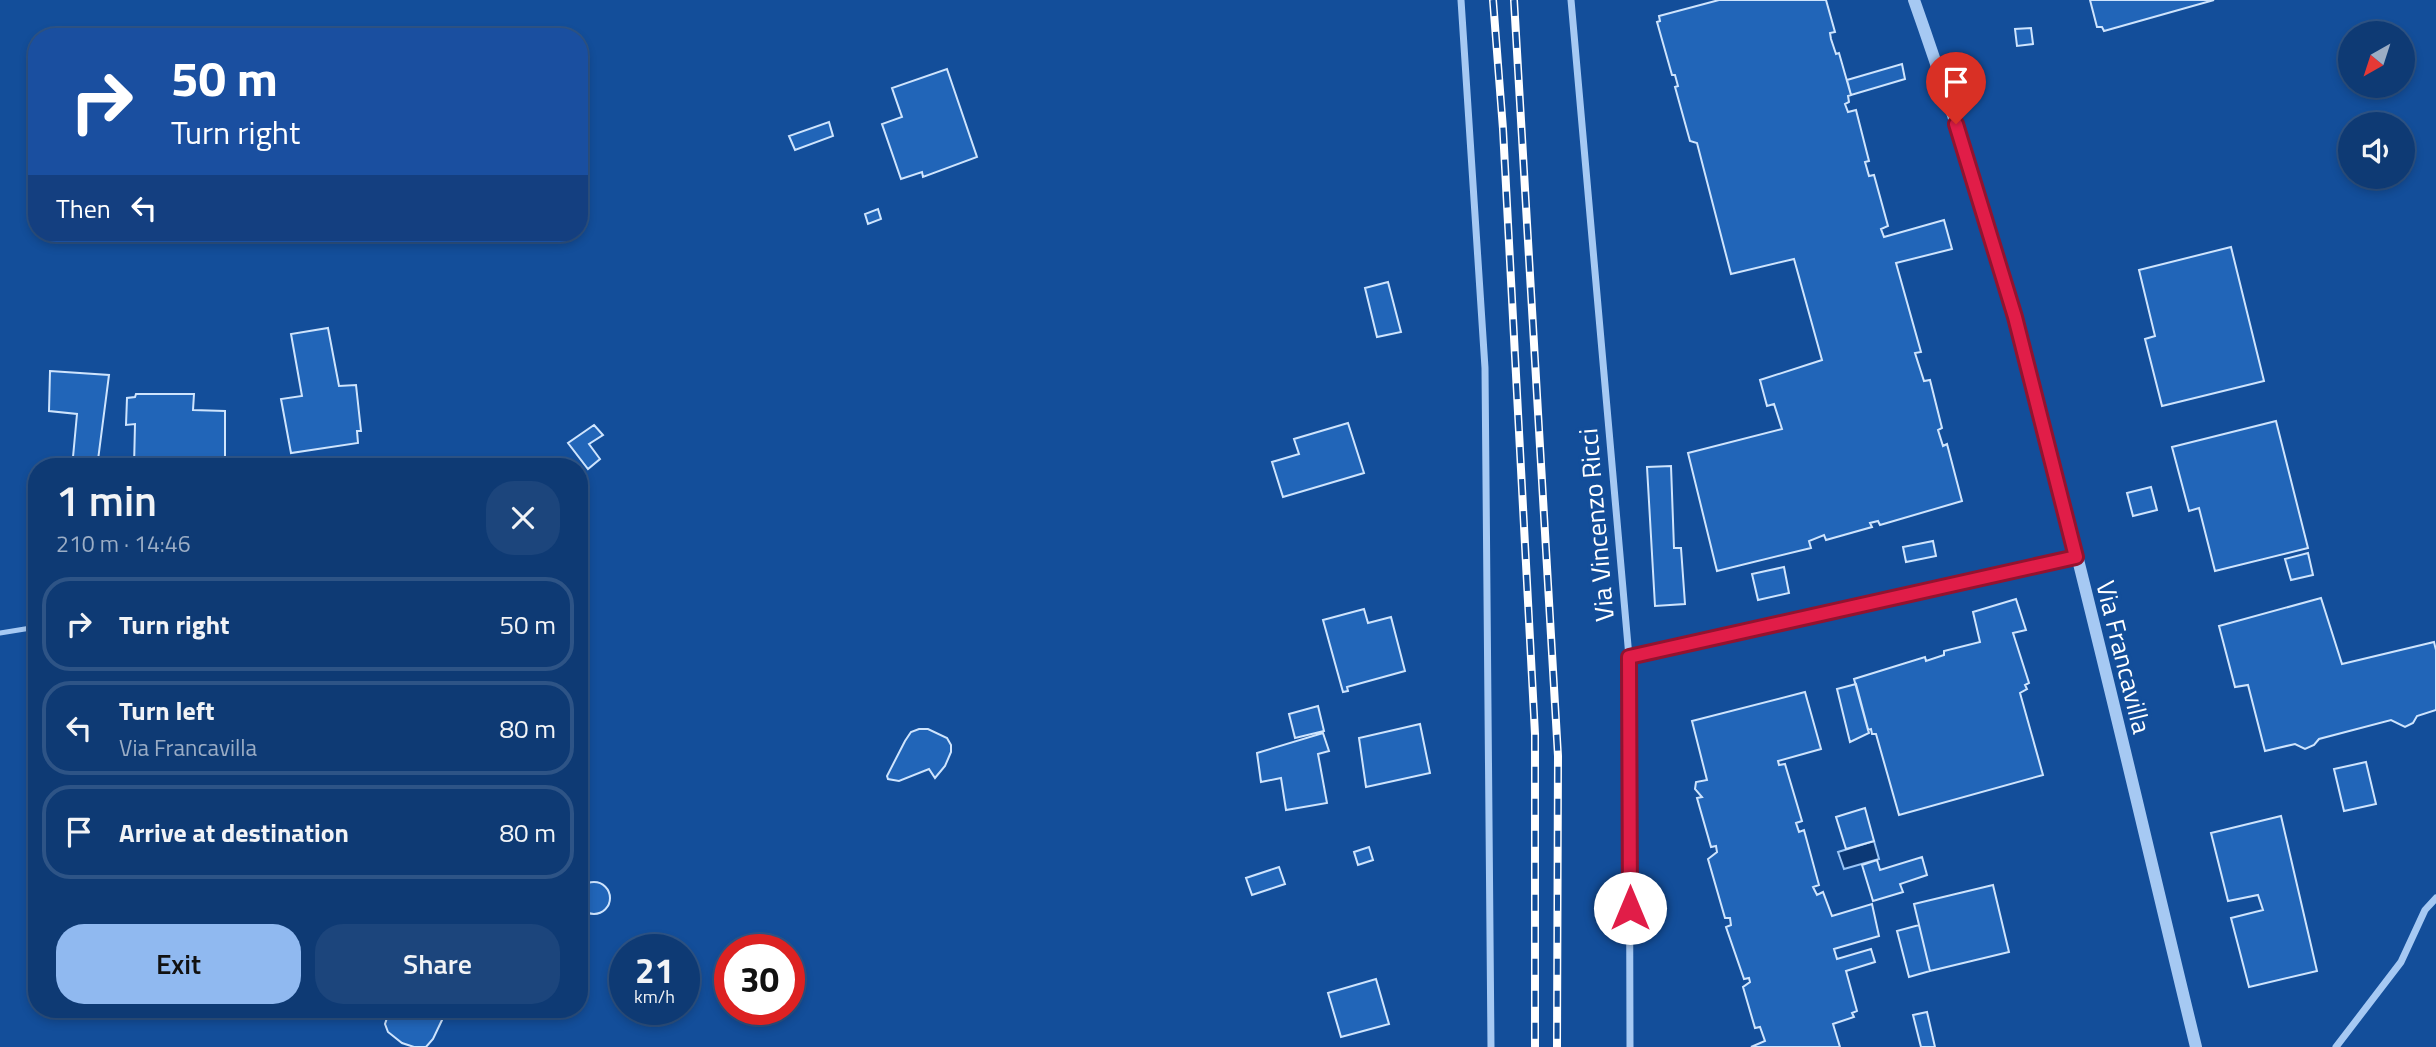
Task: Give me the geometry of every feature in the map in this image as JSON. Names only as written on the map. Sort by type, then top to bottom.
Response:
[{"type":"street","points":[[1461,0],[1485,368],[1491,1047]]},
{"type":"street","name":"Via Vincenzo Ricci","points":[[1571,0],[1629,657],[1630,1047]]},
{"type":"street","name":"Via Francavilla","points":[[1913,0],[1949,100],[2015,317],[2196,1047]]},
{"type":"street","points":[[1629,657],[2076,557]]},
{"type":"street","points":[[2336,1047],[2401,962],[2425,910],[2436,898]]},
{"type":"street","points":[[2425,910],[2436,904]]},
{"type":"lane","points":[[0,633],[28,628]]},
{"type":"water","points":[[1874,841],[1879,859],[1844,869],[1838,852]]},
{"type":"building","points":[[1719,0],[1826,0],[1835,32],[1830,33],[1831,39],[1836,54],[1839,53],[1851,95],[1848,96],[1849,102],[1845,104],[1848,112],[1856,110],[1869,161],[1865,162],[1869,176],[1874,175],[1888,226],[1881,229],[1884,237],[1944,220],[1952,249],[1896,263],[1921,352],[1915,353],[1924,381],[1930,380],[1942,428],[1938,430],[1943,446],[1947,444],[1962,501],[1880,525],[1878,521],[1870,523],[1872,527],[1826,540],[1824,535],[1809,541],[1811,548],[1717,571],[1688,453],[1782,429],[1774,404],[1767,406],[1760,380],[1822,360],[1794,259],[1731,274],[1697,143],[1690,141],[1675,87],[1678,86],[1675,75],[1672,75],[1657,22],[1660,21],[1659,16]]},
{"type":"building","points":[[2090,0],[2214,0],[2104,31],[2102,27],[2097,27]]},
{"type":"building","points":[[2031,28],[2033,44],[2017,46],[2015,29]]},
{"type":"building","points":[[1902,64],[1905,79],[1851,95],[1847,80]]},
{"type":"building","points":[[947,69],[977,157],[923,177],[922,172],[901,179],[882,124],[902,117],[892,88]]},
{"type":"building","points":[[829,122],[833,136],[795,150],[789,136]]},
{"type":"building","points":[[878,209],[881,219],[868,224],[865,214]]},
{"type":"building","points":[[2231,247],[2264,381],[2162,406],[2145,339],[2155,336],[2139,270]]},
{"type":"building","points":[[1388,282],[1401,332],[1377,337],[1365,288]]},
{"type":"building","points":[[328,328],[339,386],[356,385],[361,431],[357,431],[358,443],[291,453],[281,399],[302,396],[291,334]]},
{"type":"building","points":[[50,371],[109,375],[98,458],[73,457],[77,414],[49,411]]},
{"type":"building","points":[[136,394],[194,394],[193,410],[225,411],[225,458],[134,458],[135,424],[126,425],[127,398],[135,397]]},
{"type":"building","points":[[2276,421],[2308,548],[2215,571],[2199,508],[2189,511],[2172,447]]},
{"type":"building","points":[[1348,423],[1364,473],[1283,497],[1272,462],[1299,454],[1294,439]]},
{"type":"building","points":[[594,425],[603,435],[589,444],[600,459],[588,469],[588,458],[580,458],[568,443]]},
{"type":"building","points":[[1671,466],[1674,548],[1681,548],[1685,604],[1655,606],[1647,467]]},
{"type":"building","points":[[2151,487],[2157,510],[2133,516],[2127,493]]},
{"type":"building","points":[[1933,541],[1936,556],[1906,562],[1903,547]]},
{"type":"building","points":[[2308,553],[2313,575],[2291,580],[2285,559]]},
{"type":"building","points":[[1784,567],[1789,593],[1758,600],[1752,574]]},
{"type":"building","points":[[2321,598],[2342,664],[2434,642],[2436,710],[2417,716],[2413,723],[2405,727],[2391,720],[2319,739],[2305,749],[2295,744],[2265,751],[2248,685],[2235,687],[2219,626]]},
{"type":"building","points":[[2016,599],[2026,630],[2013,633],[2029,683],[2025,685],[2027,689],[2020,693],[2043,775],[1899,815],[1876,734],[1872,734],[1871,729],[1868,730],[1854,679],[1925,657],[1926,661],[1944,655],[1944,651],[1980,642],[1973,612]]},
{"type":"building","points":[[1364,609],[1368,623],[1391,617],[1405,671],[1347,687],[1348,691],[1343,692],[1323,620]]},
{"type":"building","points":[[1856,684],[1869,733],[1850,742],[1837,689]]},
{"type":"building","points":[[1805,692],[1821,749],[1778,761],[1779,765],[1785,764],[1802,821],[1796,823],[1799,832],[1804,830],[1819,885],[1813,887],[1817,895],[1823,892],[1832,916],[1872,904],[1879,936],[1834,949],[1837,959],[1871,949],[1875,962],[1846,971],[1857,1011],[1852,1013],[1854,1017],[1833,1024],[1840,1047],[1751,1047],[1765,1041],[1760,1027],[1755,1028],[1743,987],[1750,982],[1749,978],[1744,979],[1726,927],[1731,925],[1730,918],[1725,918],[1708,859],[1717,852],[1716,846],[1711,847],[1697,798],[1702,797],[1695,789],[1696,782],[1707,780],[1692,721]]},
{"type":"building","points":[[1318,706],[1324,731],[1295,738],[1289,714]]},
{"type":"building","points":[[1420,724],[1430,773],[1366,787],[1359,738]]},
{"type":"building","points":[[928,729],[947,738],[951,752],[945,766],[935,778],[929,769],[899,781],[888,779],[887,776],[905,741],[911,732]]},
{"type":"building","points":[[1323,733],[1329,751],[1318,754],[1327,803],[1286,810],[1281,778],[1261,782],[1257,753]]},
{"type":"building","points":[[2366,762],[2376,804],[2344,811],[2334,769]]},
{"type":"building","points":[[1865,808],[1874,841],[1846,849],[1836,817]]},
{"type":"building","points":[[2281,816],[2317,971],[2249,987],[2231,918],[2263,910],[2258,895],[2228,901],[2211,833]]},
{"type":"building","points":[[1369,847],[1373,860],[1358,865],[1354,852]]},
{"type":"building","points":[[1922,857],[1927,875],[1900,884],[1903,892],[1873,901],[1862,865],[1877,860],[1880,870]]},
{"type":"building","points":[[1279,867],[1285,884],[1252,895],[1246,878]]},
{"type":"building","points":[[588,883],[600,883],[609,892],[609,904],[605,909],[600,913],[588,913]]},
{"type":"building","points":[[1993,885],[2009,952],[1930,971],[1914,904]]},
{"type":"building","points":[[1919,925],[1930,971],[1909,977],[1897,931]]},
{"type":"building","points":[[1376,979],[1389,1024],[1341,1037],[1328,993]]},
{"type":"building","points":[[1927,1012],[1935,1047],[1921,1047],[1913,1015]]},
{"type":"building","points":[[387,1018],[442,1020],[426,1047],[402,1043],[388,1032],[385,1024]]},
{"type":"railway","points":[[1493,0],[1503,129],[1535,734],[1535,1047]]},
{"type":"railway","points":[[1514,0],[1558,756],[1557,1047]]},
{"type":"route","points":[[1630,908],[1629,657],[2076,557],[2015,317],[1956,124]]}]
